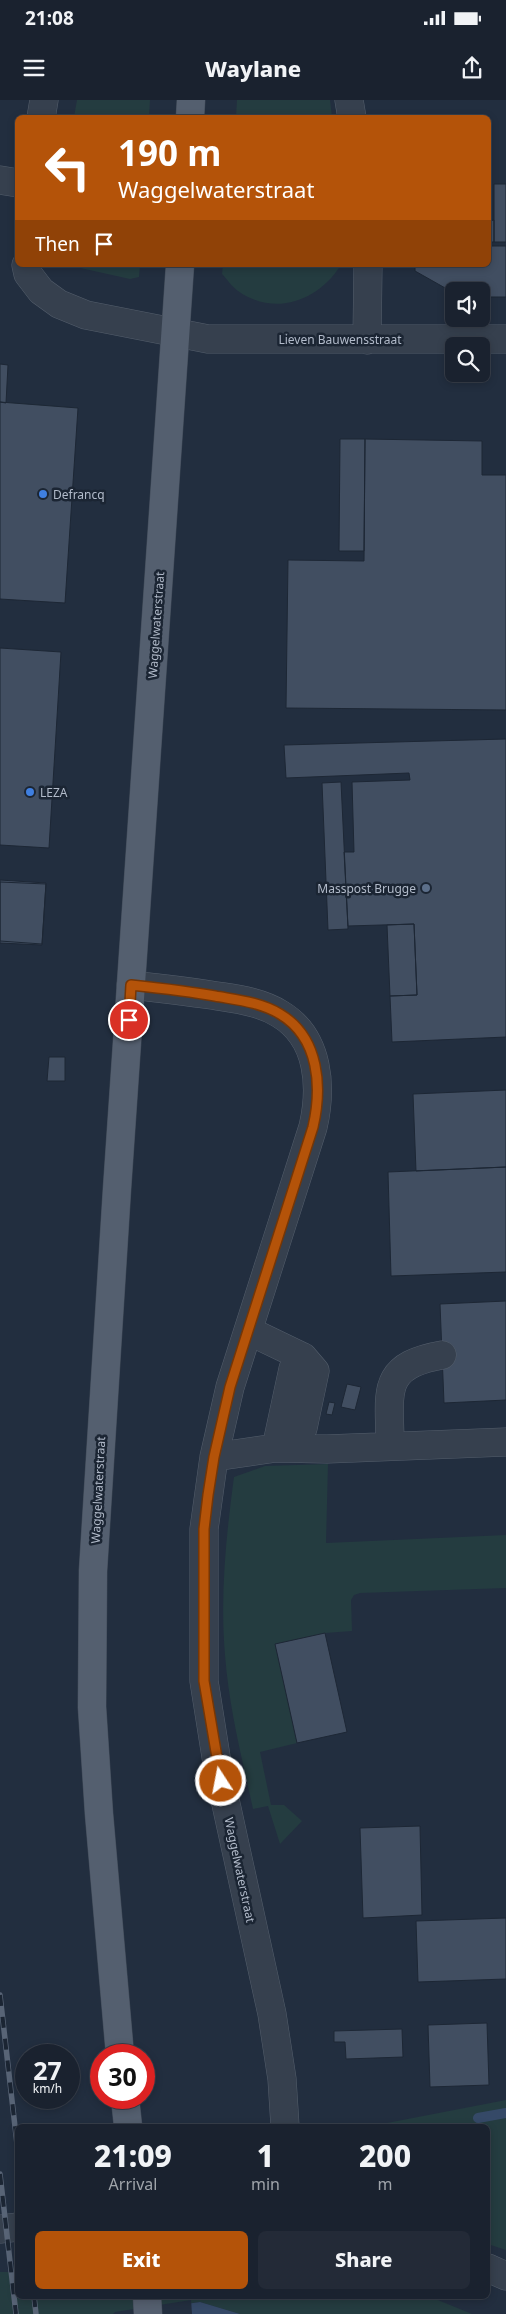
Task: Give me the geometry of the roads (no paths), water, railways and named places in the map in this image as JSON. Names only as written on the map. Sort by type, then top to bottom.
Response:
[{"type":"main road","points":[[190,115],[191,100]]},
{"type":"main road","name":"Waggelwaterstraat","points":[[119,2044],[99,1814],[93,1717],[93,1571],[180,267]]},
{"type":"main road","points":[[126,2109],[128,2124]]},
{"type":"main road","points":[[146,2299],[148,2314]]},
{"type":"street","points":[[42,115],[44,100]]},
{"type":"street","points":[[349,100],[352,115]]},
{"type":"street","points":[[0,180],[15,182]]},
{"type":"street","name":"Lieven Bauwensstraat","points":[[26,267],[28,274],[41,291],[59,304],[86,315],[208,339],[506,339]]},
{"type":"street","points":[[367,340],[368,267]]},
{"type":"street","name":"Waggelwaterstraat","points":[[131,985],[241,1000],[265,1007],[282,1015],[308,1044],[319,1084],[318,1105],[313,1127],[230,1387],[214,1457],[204,1529],[204,1681],[217,1763],[272,2014],[282,2080],[285,2124]]},
{"type":"street","points":[[249,1331],[303,1357],[293,1369],[276,1448]]},
{"type":"street","points":[[390,1446],[390,1393],[395,1376],[405,1366],[422,1358],[442,1355]]},
{"type":"street","points":[[214,1457],[276,1448],[506,1442]]},
{"type":"street","points":[[0,2229],[15,2227]]},
{"type":"street","points":[[490,2269],[506,2276]]},
{"type":"water","points":[[200,2302],[240,2314],[116,2314]]},
{"type":"waterway","points":[[478,2118],[506,2113]]},
{"type":"railway","points":[[0,1995],[15,2127]]},
{"type":"railway","points":[[0,2174],[16,2314]]},
{"type":"railway","points":[[34,2299],[36,2314]]},
{"type":"place","name":"Defrancq","points":[[43,494]]},
{"type":"place","name":"LEZA","points":[[30,792]]},
{"type":"place","name":"Masspost Brugge","points":[[426,888]]}]
